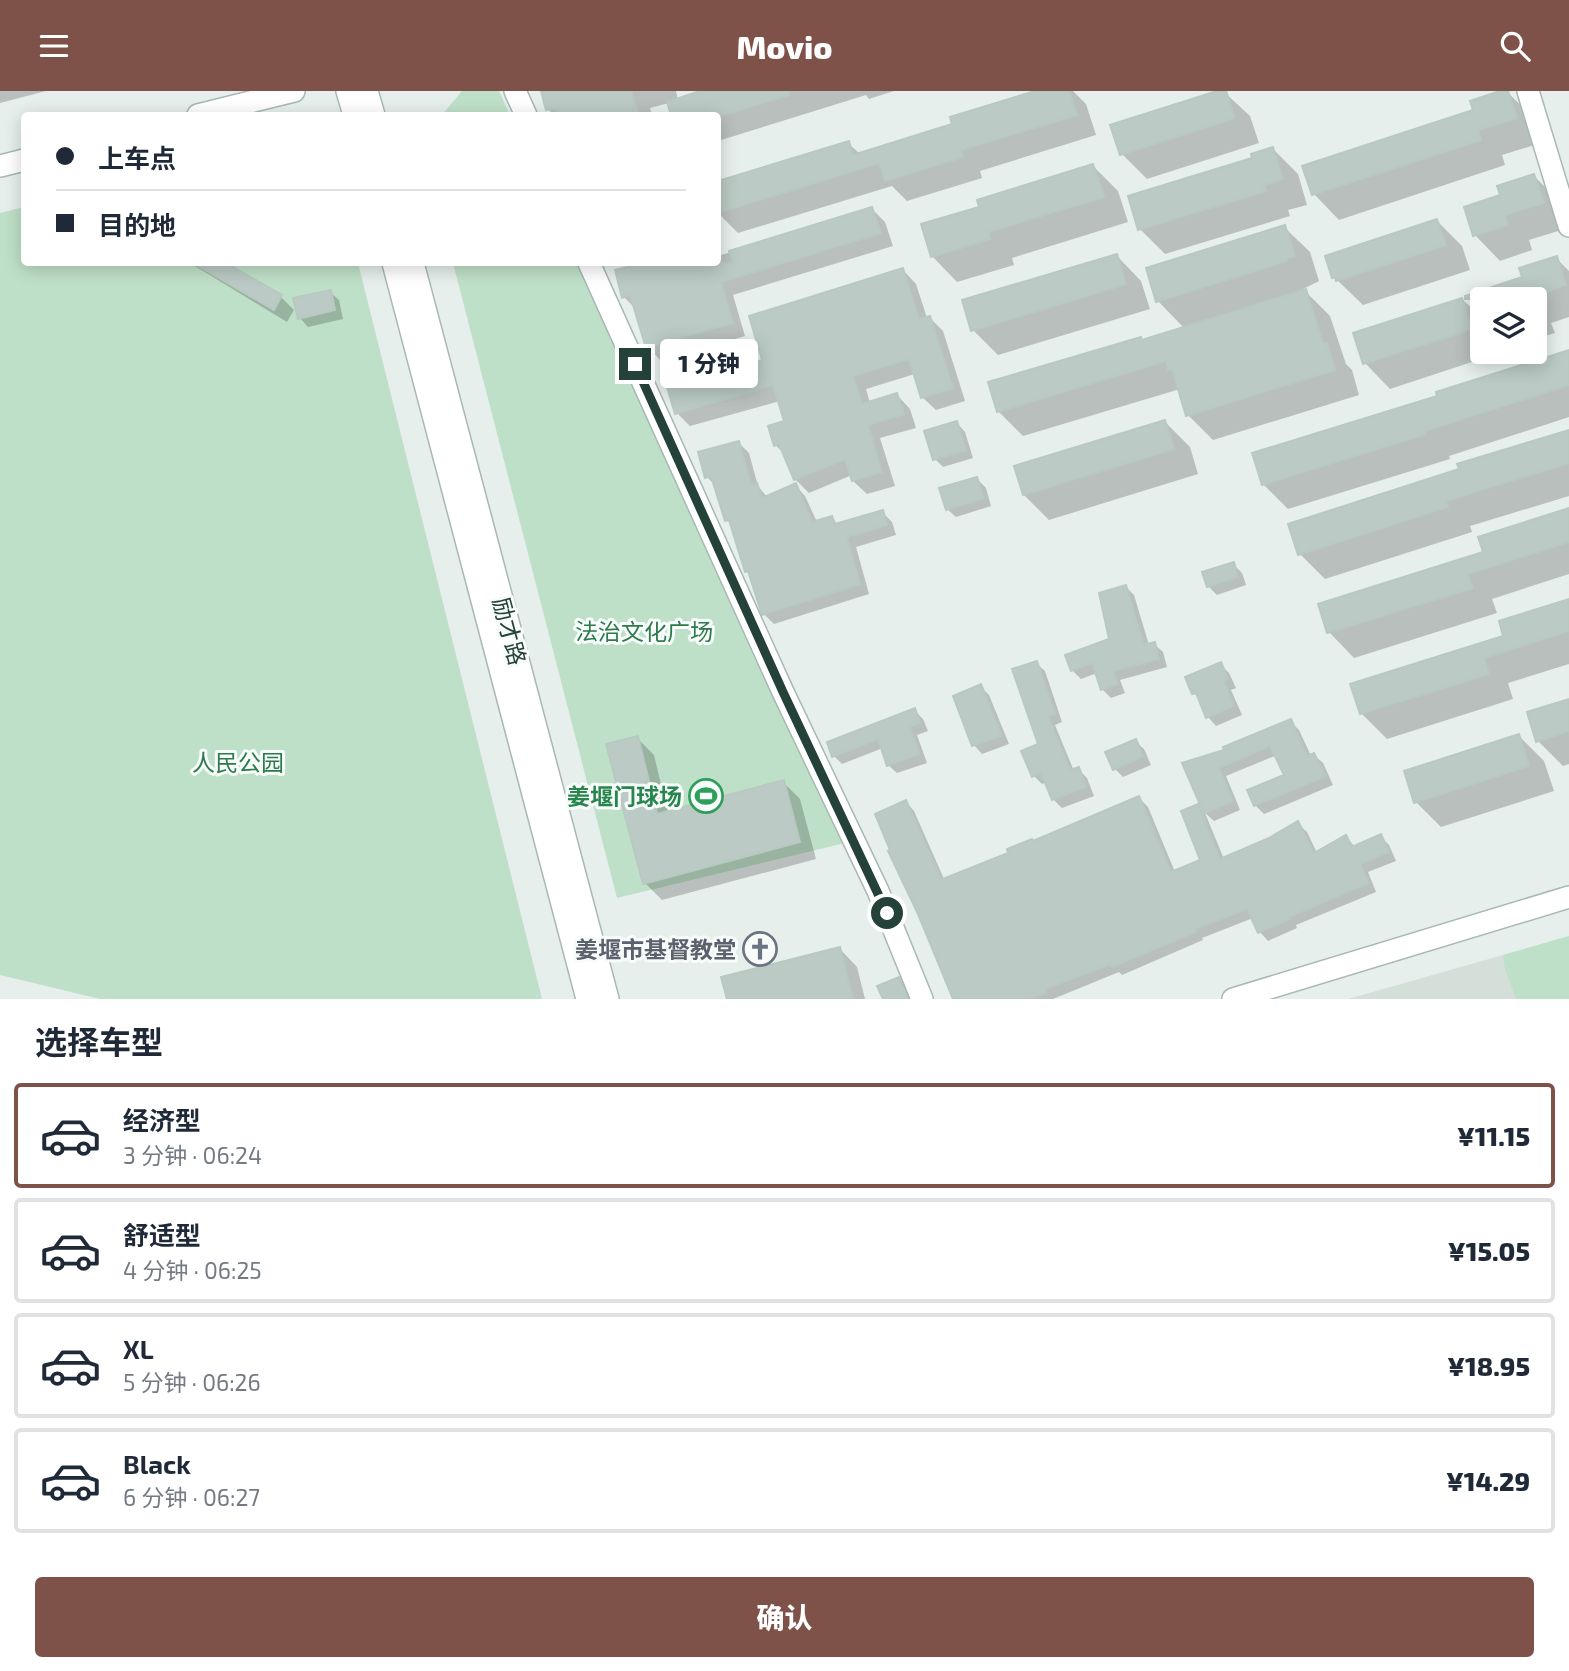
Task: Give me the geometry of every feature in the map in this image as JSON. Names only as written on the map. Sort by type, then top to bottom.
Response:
[{"type":"street","points":[[210,112],[294,91]]},
{"type":"street","points":[[347,91],[353,112]]},
{"type":"street","points":[[367,91],[373,112]]},
{"type":"street","points":[[515,91],[525,112]]},
{"type":"street","points":[[1528,91],[1569,226]]},
{"type":"street","points":[[0,166],[21,161]]},
{"type":"street","name":"励才路","points":[[394,266],[587,999]]},
{"type":"street","name":"励才路","points":[[414,266],[608,999]]},
{"type":"street","points":[[590,266],[783,692],[878,891],[922,999]]},
{"type":"street","points":[[1233,999],[1569,897]]},
{"type":"shaded area","points":[[1569,936],[1569,999],[1348,999],[1503,955]]},
{"type":"green space","points":[[462,91],[499,91],[509,112],[444,112]]},
{"type":"green space","name":"人民公园","points":[[21,208],[21,266],[359,266],[542,999],[100,999],[0,975],[0,213]]},
{"type":"green space","name":"法治文化广场","points":[[454,266],[578,266],[845,843],[617,898]]},
{"type":"green space","points":[[1569,936],[1569,999],[1516,999],[1503,955]]},
{"type":"building","points":[[541,91],[631,91],[638,112],[557,112],[556,108],[546,110]]},
{"type":"building","points":[[700,91],[788,91],[789,95],[724,115],[721,115],[721,112],[670,112],[667,102]]},
{"type":"building","points":[[1035,91],[1069,91],[1077,115],[961,150],[963,157],[885,181],[879,163],[721,212],[721,180],[849,141],[853,155],[952,124],[950,117]]},
{"type":"building","points":[[1217,91],[1226,91],[1235,118],[1120,155],[1110,125]]},
{"type":"building","points":[[1508,91],[1517,118],[1478,130],[1481,140],[1312,195],[1302,166],[1473,110],[1470,101]]},
{"type":"building","points":[[1273,147],[1283,179],[1264,185],[1266,191],[1138,230],[1128,196],[1252,158],[1251,154]]},
{"type":"building","points":[[1093,164],[1104,197],[988,232],[990,239],[931,257],[921,224],[979,207],[977,200]]},
{"type":"building","points":[[1534,174],[1544,203],[1505,215],[1508,225],[1473,236],[1464,207],[1500,195],[1497,186]]},
{"type":"building","points":[[872,207],[881,233],[721,282],[733,323],[646,348],[630,295],[622,298],[615,270],[631,266],[721,266],[721,263],[733,263],[729,251]]},
{"type":"building","points":[[1437,219],[1446,245],[1336,281],[1335,277],[1332,278],[1325,256]]},
{"type":"building","points":[[1285,225],[1295,256],[1286,258],[1287,261],[1156,302],[1146,268]]},
{"type":"building","points":[[1117,254],[1126,284],[971,331],[962,300]]},
{"type":"building","points":[[1557,256],[1566,285],[1547,291],[1547,287],[1492,287],[1522,277],[1519,268]]},
{"type":"building","points":[[198,266],[231,266],[282,295],[274,310]]},
{"type":"building","points":[[903,268],[919,319],[930,316],[953,388],[921,398],[909,359],[853,376],[862,404],[897,393],[904,414],[868,425],[882,472],[852,481],[845,459],[794,480],[779,444],[774,446],[768,426],[784,421],[773,385],[675,414],[667,387],[762,360],[749,316]]},
{"type":"building","points":[[1306,289],[1323,344],[1327,343],[1335,370],[1186,416],[1172,369],[1168,370],[1166,361],[997,412],[988,382],[1141,337],[1142,340]]},
{"type":"building","points":[[331,290],[335,310],[298,319],[293,298]]},
{"type":"building","points":[[1462,298],[1470,323],[1470,330],[1363,364],[1353,333]]},
{"type":"building","points":[[1569,350],[1569,385],[1425,431],[1426,434],[1262,485],[1252,453],[1437,396],[1436,392],[1525,364],[1547,364],[1547,357]]},
{"type":"building","points":[[1165,420],[1174,449],[1023,495],[1014,466]]},
{"type":"building","points":[[957,421],[966,450],[933,460],[924,431]]},
{"type":"building","points":[[1569,430],[1569,463],[1446,501],[1448,507],[1298,555],[1288,524],[1459,469],[1457,464]]},
{"type":"building","points":[[739,441],[751,485],[757,483],[762,498],[796,483],[812,522],[832,516],[835,524],[883,510],[887,525],[847,537],[860,584],[762,615],[729,520],[725,521],[711,476],[705,478],[698,452]]},
{"type":"building","points":[[977,477],[984,498],[946,510],[939,488]]},
{"type":"building","points":[[1569,508],[1569,542],[1468,574],[1473,588],[1327,633],[1318,604],[1483,552],[1478,537]]},
{"type":"building","points":[[1234,562],[1238,577],[1207,587],[1202,572]]},
{"type":"building","points":[[1126,585],[1144,645],[1155,642],[1159,659],[1113,671],[1118,684],[1101,690],[1092,663],[1071,671],[1065,655],[1109,639],[1099,593]]},
{"type":"building","points":[[1569,599],[1569,631],[1484,658],[1489,674],[1360,714],[1350,684],[1503,636],[1499,621]]},
{"type":"building","points":[[1037,661],[1055,714],[1048,716],[1070,770],[1079,767],[1086,787],[1052,800],[1041,773],[1032,777],[1021,751],[1038,744],[1012,669]]},
{"type":"building","points":[[1221,662],[1228,679],[1224,681],[1234,706],[1206,718],[1196,693],[1192,694],[1185,677]]},
{"type":"building","points":[[981,684],[1002,736],[972,746],[953,696]]},
{"type":"building","points":[[1569,699],[1569,731],[1536,742],[1527,712]]},
{"type":"building","points":[[915,708],[920,723],[910,727],[919,754],[887,766],[878,739],[832,757],[827,742]]},
{"type":"building","points":[[1291,719],[1307,756],[1314,753],[1326,776],[1254,806],[1247,790],[1284,775],[1270,746],[1219,768],[1233,801],[1204,814],[1182,763],[1224,750],[1223,747]]},
{"type":"building","points":[[1519,734],[1529,766],[1414,803],[1404,771]]},
{"type":"building","points":[[638,736],[657,814],[784,780],[800,842],[643,884],[606,744]]},
{"type":"building","points":[[1136,739],[1143,756],[1113,770],[1105,752]]},
{"type":"building","points":[[1139,796],[1171,872],[1200,860],[1181,811],[1198,804],[1220,859],[1269,838],[1298,821],[1314,853],[1346,835],[1352,847],[1381,834],[1389,852],[1360,864],[1369,883],[1258,933],[1247,909],[1195,929],[1196,932],[1112,967],[1111,964],[1045,989],[1046,993],[1030,999],[953,999],[918,914],[888,851],[890,850],[875,814],[906,800],[943,879],[1008,853],[1007,849],[1032,839],[1033,841]]},
{"type":"building","points":[[840,947],[853,999],[727,999],[721,977]]},
{"type":"building","points":[[899,977],[908,999],[883,999],[877,986]]},
{"type":"place","name":"姜堰门球场","points":[[706,796]]},
{"type":"place","name":"姜堰市基督教堂","points":[[760,949]]},
{"type":"route","points":[[635,364],[783,692],[887,913]]}]
